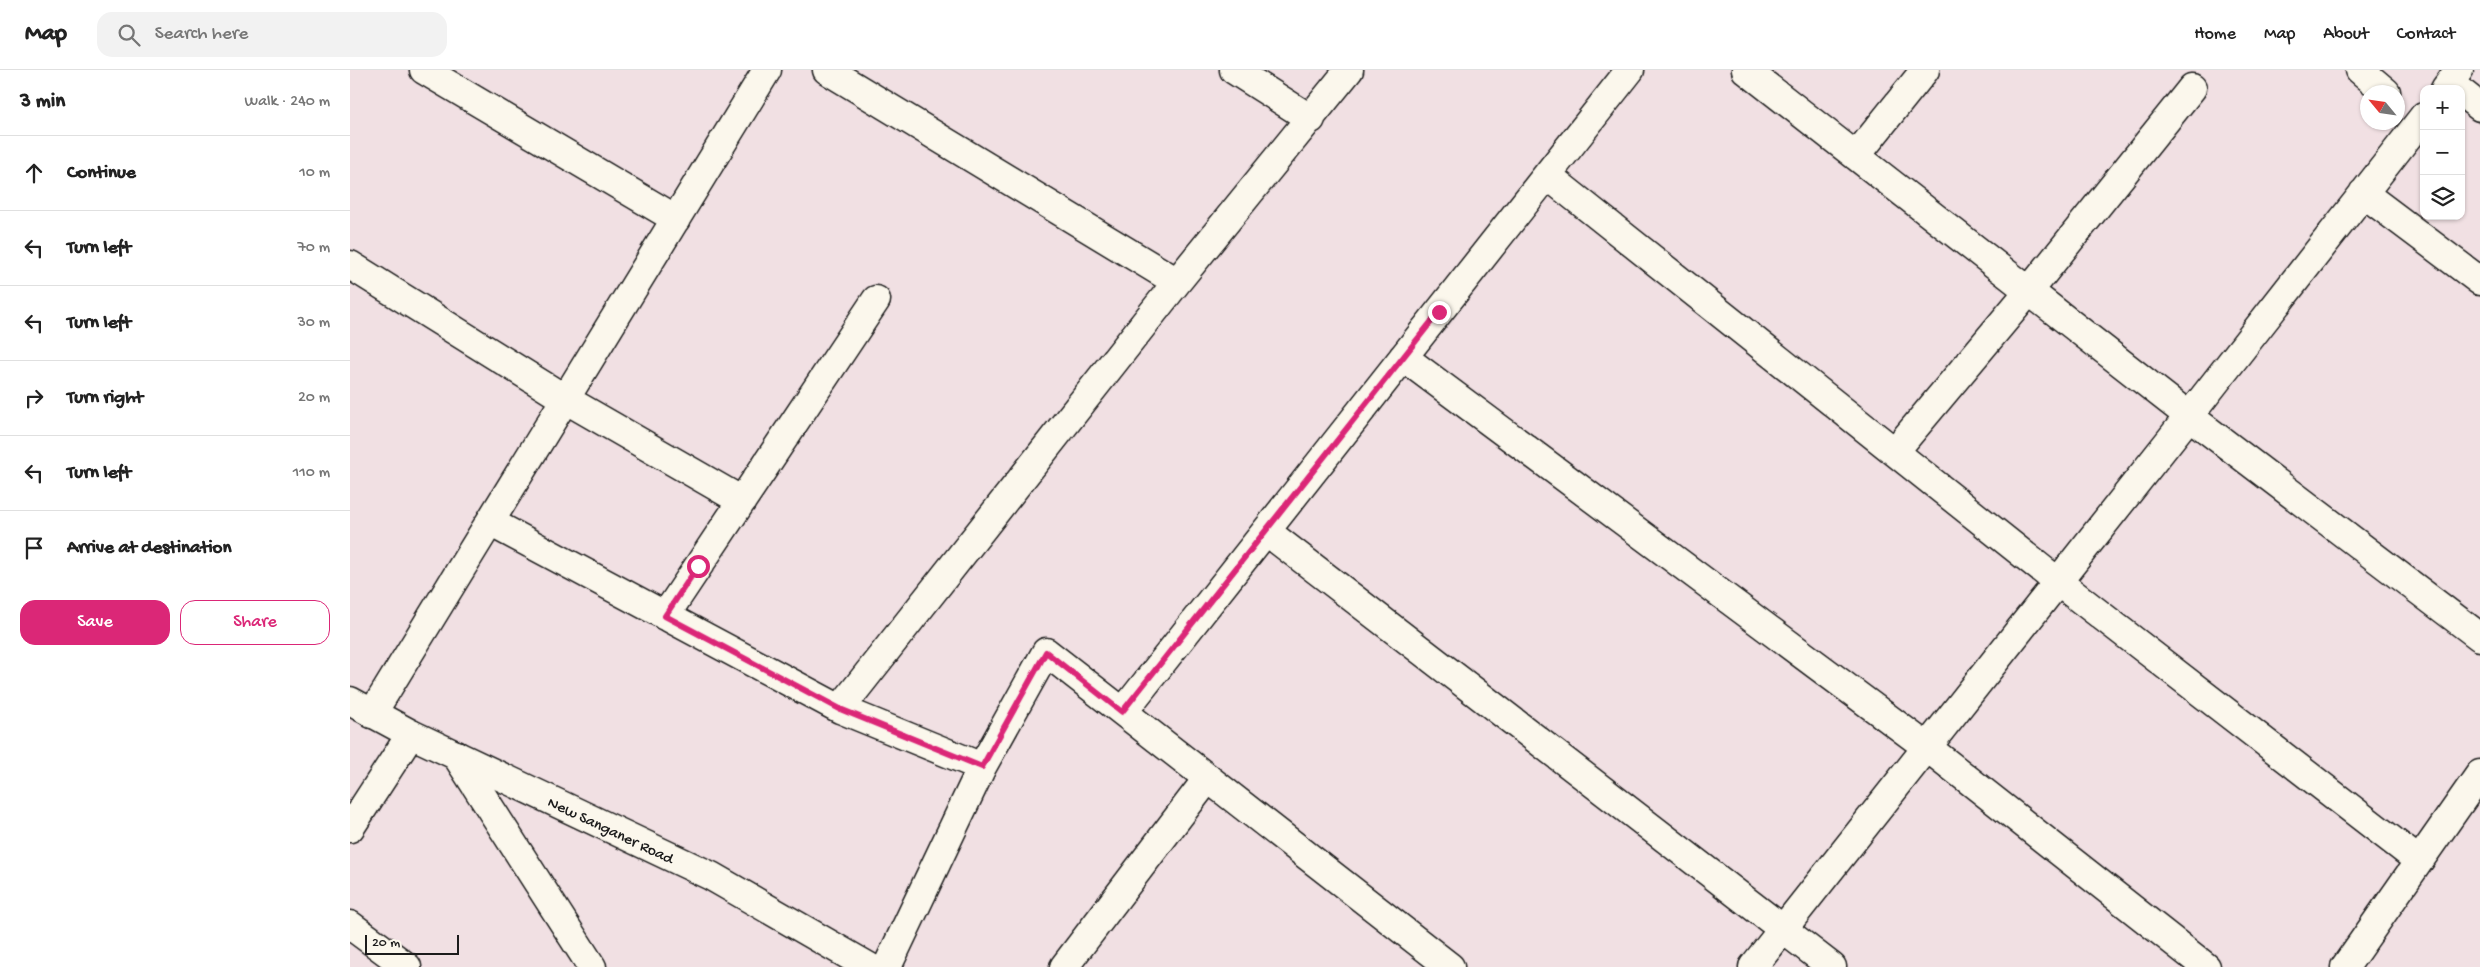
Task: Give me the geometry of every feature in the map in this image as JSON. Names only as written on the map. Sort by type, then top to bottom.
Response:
[{"type":"street","points":[[424,70],[676,219]]},
{"type":"street","points":[[361,708],[490,522],[767,70]]},
{"type":"street","points":[[827,70],[1177,282]]},
{"type":"street","points":[[1234,70],[1311,118]]},
{"type":"street","points":[[840,709],[1177,282],[1349,70]]},
{"type":"street","points":[[1122,712],[1630,70]]},
{"type":"street","points":[[1746,70],[2189,416],[2480,637]]},
{"type":"street","points":[[1856,156],[1925,70]]},
{"type":"street","points":[[2360,70],[2378,85]]},
{"type":"street","points":[[2454,84],[2480,107]]},
{"type":"street","points":[[1895,452],[2029,291],[2192,88]]},
{"type":"street","points":[[2405,107],[2420,117]]},
{"type":"street","points":[[1753,967],[1928,748],[2420,121]]},
{"type":"street","points":[[1547,175],[2058,582],[2418,861]]},
{"type":"street","points":[[2363,193],[2480,282]]},
{"type":"street","points":[[350,265],[565,399],[742,501]]},
{"type":"street","points":[[665,616],[876,300]]},
{"type":"street","points":[[1403,357],[1928,748],[2206,967]]},
{"type":"street","points":[[490,522],[840,709],[982,767]]},
{"type":"street","points":[[1266,530],[1832,967]]},
{"type":"street","points":[[887,967],[982,767],[1046,652],[1450,967]]},
{"type":"street","name":"New Sanganer Road","points":[[361,708],[411,734],[711,876],[869,967]]},
{"type":"street","points":[[350,828],[411,734]]},
{"type":"street","points":[[456,755],[586,964]]},
{"type":"street","points":[[2345,967],[2480,774]]},
{"type":"street","points":[[1064,967],[1208,778]]},
{"type":"street","points":[[350,925],[407,967]]},
{"type":"route","points":[[698,566],[665,616],[840,709],[982,767],[1046,652],[1122,712],[1439,312]]}]
